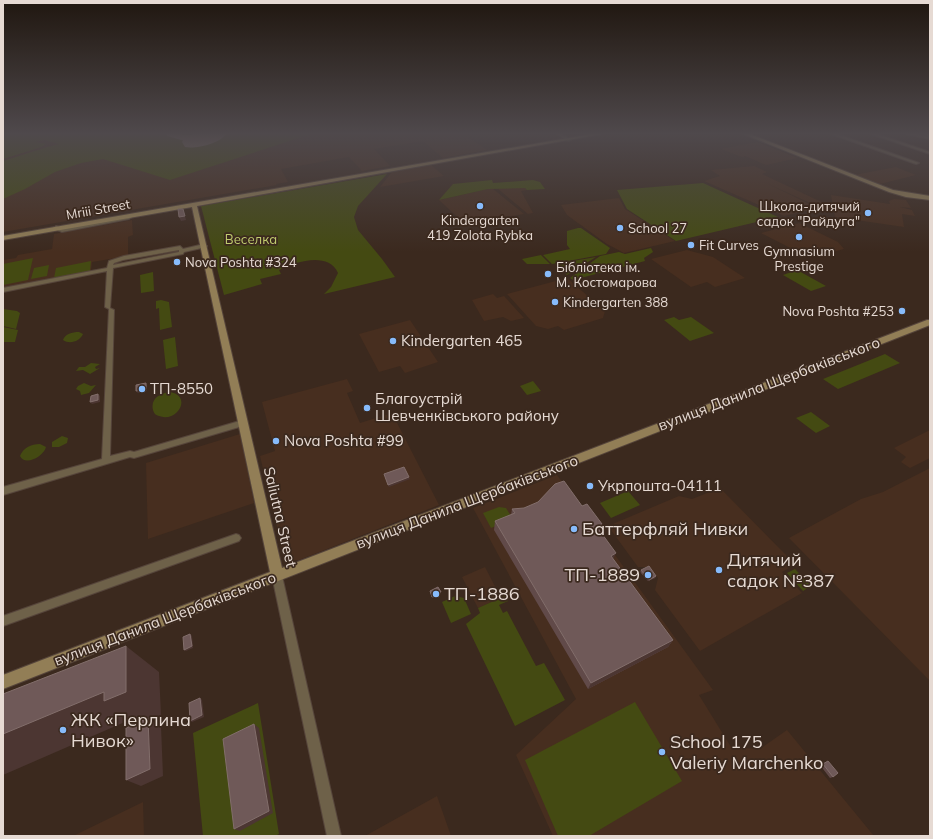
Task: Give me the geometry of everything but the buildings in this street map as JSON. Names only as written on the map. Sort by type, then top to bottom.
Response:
[{"type":"street","name":"Mriii Street","points":[[3,238],[374,173]]},
{"type":"street","points":[[845,173],[891,191],[930,198]]},
{"type":"street","name":"Saliutna Street","points":[[194,204],[334,836]]},
{"type":"street","points":[[106,461],[111,262],[181,254],[182,251],[204,246]]},
{"type":"street","points":[[3,290],[110,268]]},
{"type":"street","name":"вулиця Данила Щербаківського","points":[[3,682],[930,322]]},
{"type":"street","points":[[3,491],[130,454],[134,456],[243,423]]},
{"type":"street","points":[[3,621],[236,538]]},
{"type":"shaded area","points":[[3,173],[283,173],[288,182],[276,184],[277,185],[3,232]]},
{"type":"shaded area","points":[[391,173],[441,173],[444,176],[380,187]]},
{"type":"shaded area","points":[[716,173],[764,173],[762,174],[830,206],[821,208],[766,183],[818,208],[784,216],[704,181],[720,176]]},
{"type":"shaded area","points":[[864,173],[911,173],[916,175],[880,184],[854,175]]},
{"type":"shaded area","name":"Kindergarten 419 Zolota Rybka","points":[[492,188],[524,214],[464,223],[439,200]]},
{"type":"shaded area","points":[[497,188],[525,188],[527,190],[521,191],[533,213],[528,214]]},
{"type":"shaded area","name":"Школа-дитячий садок \"Райдуга\"","points":[[831,195],[890,204],[889,201],[894,199],[906,200],[911,208],[900,207],[912,210],[915,216],[902,214],[904,227],[835,217]]},
{"type":"shaded area","name":"School 27","points":[[619,198],[625,209],[675,241],[624,253],[607,244],[567,215],[561,205]]},
{"type":"shaded area","points":[[132,220],[133,235],[128,237],[128,256],[92,262],[91,271],[3,288],[3,260],[16,258],[18,255],[52,249],[54,234]]},
{"type":"shaded area","name":"Gymnasium Prestige","points":[[799,223],[838,242],[844,249],[829,253],[820,249],[802,254],[761,233]]},
{"type":"shaded area","points":[[687,250],[713,257],[745,278],[715,287],[707,282],[691,287],[651,259]]},
{"type":"shaded area","name":"Kindergarten 388","points":[[567,278],[605,311],[603,318],[564,330],[558,326],[548,329],[536,326],[507,294]]},
{"type":"shaded area","points":[[493,294],[497,298],[504,296],[524,318],[511,321],[503,317],[484,321],[472,300]]},
{"type":"shaded area","name":"Kindergarten 465","points":[[410,320],[438,362],[405,373],[400,366],[379,372],[359,334]]},
{"type":"shaded area","points":[[347,379],[353,391],[347,393],[360,423],[392,413],[439,505],[299,560],[286,561],[260,456],[275,451],[262,402]]},
{"type":"shaded area","points":[[930,430],[930,458],[910,468],[901,462],[906,457],[894,448]]},
{"type":"shaded area","points":[[240,434],[254,503],[148,539],[146,463]]},
{"type":"shaded area","points":[[930,468],[930,681],[789,538],[861,499],[883,492]]},
{"type":"shaded area","name":"School 175 Valeriy Marchenko","points":[[557,475],[713,690],[699,695],[731,747],[760,749],[787,730],[874,836],[553,836],[516,755],[576,699],[473,508]]},
{"type":"shaded area","name":"Дитячий садок №387","points":[[720,488],[786,555],[789,568],[782,572],[802,593],[700,651],[655,590],[658,578],[649,567],[638,567],[608,526],[679,496],[692,499]]},
{"type":"shaded area","points":[[485,567],[501,598],[478,608],[462,577]]},
{"type":"shaded area","points":[[437,796],[451,836],[365,836]]},
{"type":"shaded area","points":[[143,802],[144,836],[73,836]]},
{"type":"green space","points":[[3,173],[53,173],[25,189],[3,199]]},
{"type":"green space","points":[[148,173],[191,173],[170,180]]},
{"type":"green space","name":"Веселка","points":[[387,174],[358,206],[354,217],[358,230],[395,277],[324,294],[331,287],[338,273],[333,266],[327,262],[311,260],[294,264],[279,270],[281,274],[260,279],[262,284],[224,295],[201,206]]},
{"type":"green space","points":[[492,180],[493,183],[533,180],[540,182],[545,189],[488,189],[439,200],[453,184]]},
{"type":"green space","points":[[703,183],[778,217],[676,241],[627,209],[617,190]]},
{"type":"green space","points":[[581,228],[610,248],[606,254],[552,264],[543,255],[570,249],[567,245],[567,231]]},
{"type":"green space","points":[[651,248],[653,252],[644,258],[645,261],[573,280],[570,278],[600,256],[619,252],[625,254]]},
{"type":"green space","points":[[541,255],[550,264],[527,264],[522,259]]},
{"type":"green space","points":[[596,257],[567,275],[555,264]]},
{"type":"green space","points":[[33,258],[28,280],[3,285],[3,264]]},
{"type":"green space","points":[[91,261],[90,271],[54,278],[56,268]]},
{"type":"green space","points":[[49,265],[47,276],[31,279],[34,268]]},
{"type":"green space","points":[[797,270],[826,286],[811,291],[783,275]]},
{"type":"green space","points":[[153,272],[154,291],[141,293],[140,275]]},
{"type":"green space","points":[[161,300],[169,302],[172,327],[160,330],[159,308],[156,309],[156,301]]},
{"type":"green space","points":[[3,309],[17,311],[20,313],[16,329],[3,326]]},
{"type":"green space","points":[[674,317],[679,320],[691,317],[714,333],[690,341],[664,320]]},
{"type":"green space","points":[[3,327],[18,330],[15,342],[3,342]]},
{"type":"green space","points":[[79,332],[83,334],[77,340],[69,342],[63,340],[65,336],[69,334]]},
{"type":"green space","points":[[175,337],[178,366],[166,369],[163,340]]},
{"type":"green space","points":[[885,354],[900,363],[838,389],[823,379]]},
{"type":"green space","points":[[91,363],[100,364],[95,367],[96,369],[100,368],[90,374],[83,370],[76,371],[79,367],[85,367]]},
{"type":"green space","points":[[533,381],[541,391],[527,395],[520,386]]},
{"type":"green space","points":[[84,383],[91,386],[96,385],[89,393],[81,395],[80,391],[76,389]]},
{"type":"green space","points":[[170,392],[177,394],[181,398],[180,408],[172,416],[166,417],[155,414],[152,406],[155,399],[160,395]]},
{"type":"green space","points":[[811,412],[830,426],[816,433],[796,418]]},
{"type":"green space","points":[[62,436],[68,438],[67,443],[59,447],[52,447],[52,442]]},
{"type":"green space","points":[[40,444],[46,447],[42,454],[30,460],[22,459],[20,456],[23,451],[28,447]]},
{"type":"green space","points":[[628,491],[640,505],[611,518],[600,503]]},
{"type":"green space","points":[[499,507],[506,508],[511,516],[508,521],[491,528],[483,513]]},
{"type":"green space","points":[[795,569],[811,586],[803,591],[787,573]]},
{"type":"green space","points":[[455,596],[464,598],[471,614],[451,623],[442,602]]},
{"type":"green space","points":[[505,596],[508,601],[499,605],[503,613],[507,611],[536,666],[544,663],[565,700],[515,726],[466,624],[480,613],[478,608]]},
{"type":"green space","points":[[635,702],[682,781],[589,836],[558,836],[525,760]]},
{"type":"green space","points":[[258,703],[279,834],[275,836],[203,836],[193,733]]},
{"type":"place","name":"Kindergarten 419 Zolota Rybka","points":[[480,206]]},
{"type":"place","name":"Школа-дитячий садок \"Райдуга\"","points":[[868,213]]},
{"type":"place","name":"School 27","points":[[620,228]]},
{"type":"place","name":"Gymnasium Prestige","points":[[799,237]]},
{"type":"place","name":"Fit Curves","points":[[691,245]]},
{"type":"place","name":"Nova Poshta #324","points":[[177,262]]},
{"type":"place","name":"Бібліотека ім. М. Костомарова","points":[[548,274]]},
{"type":"place","name":"Kindergarten 388","points":[[555,302]]},
{"type":"place","name":"Nova Poshta #253","points":[[902,311]]},
{"type":"place","name":"Kindergarten 465","points":[[393,341]]},
{"type":"place","name":"ТП-8550","points":[[142,389]]},
{"type":"place","name":"Благоустрій Шевченківського району","points":[[367,408]]},
{"type":"place","name":"Nova Poshta #99","points":[[276,441]]},
{"type":"place","name":"Укрпошта-04111","points":[[590,486]]},
{"type":"place","name":"Баттерфляй Нивки","points":[[574,529]]},
{"type":"place","name":"Дитячий садок №387","points":[[719,570]]},
{"type":"place","name":"ТП-1889","points":[[648,575]]},
{"type":"place","name":"ТП-1886","points":[[436,594]]},
{"type":"place","name":"ЖК «Перлина Нивок»","points":[[63,730]]},
{"type":"place","name":"School 175 Valeriy Marchenko","points":[[662,752]]}]
